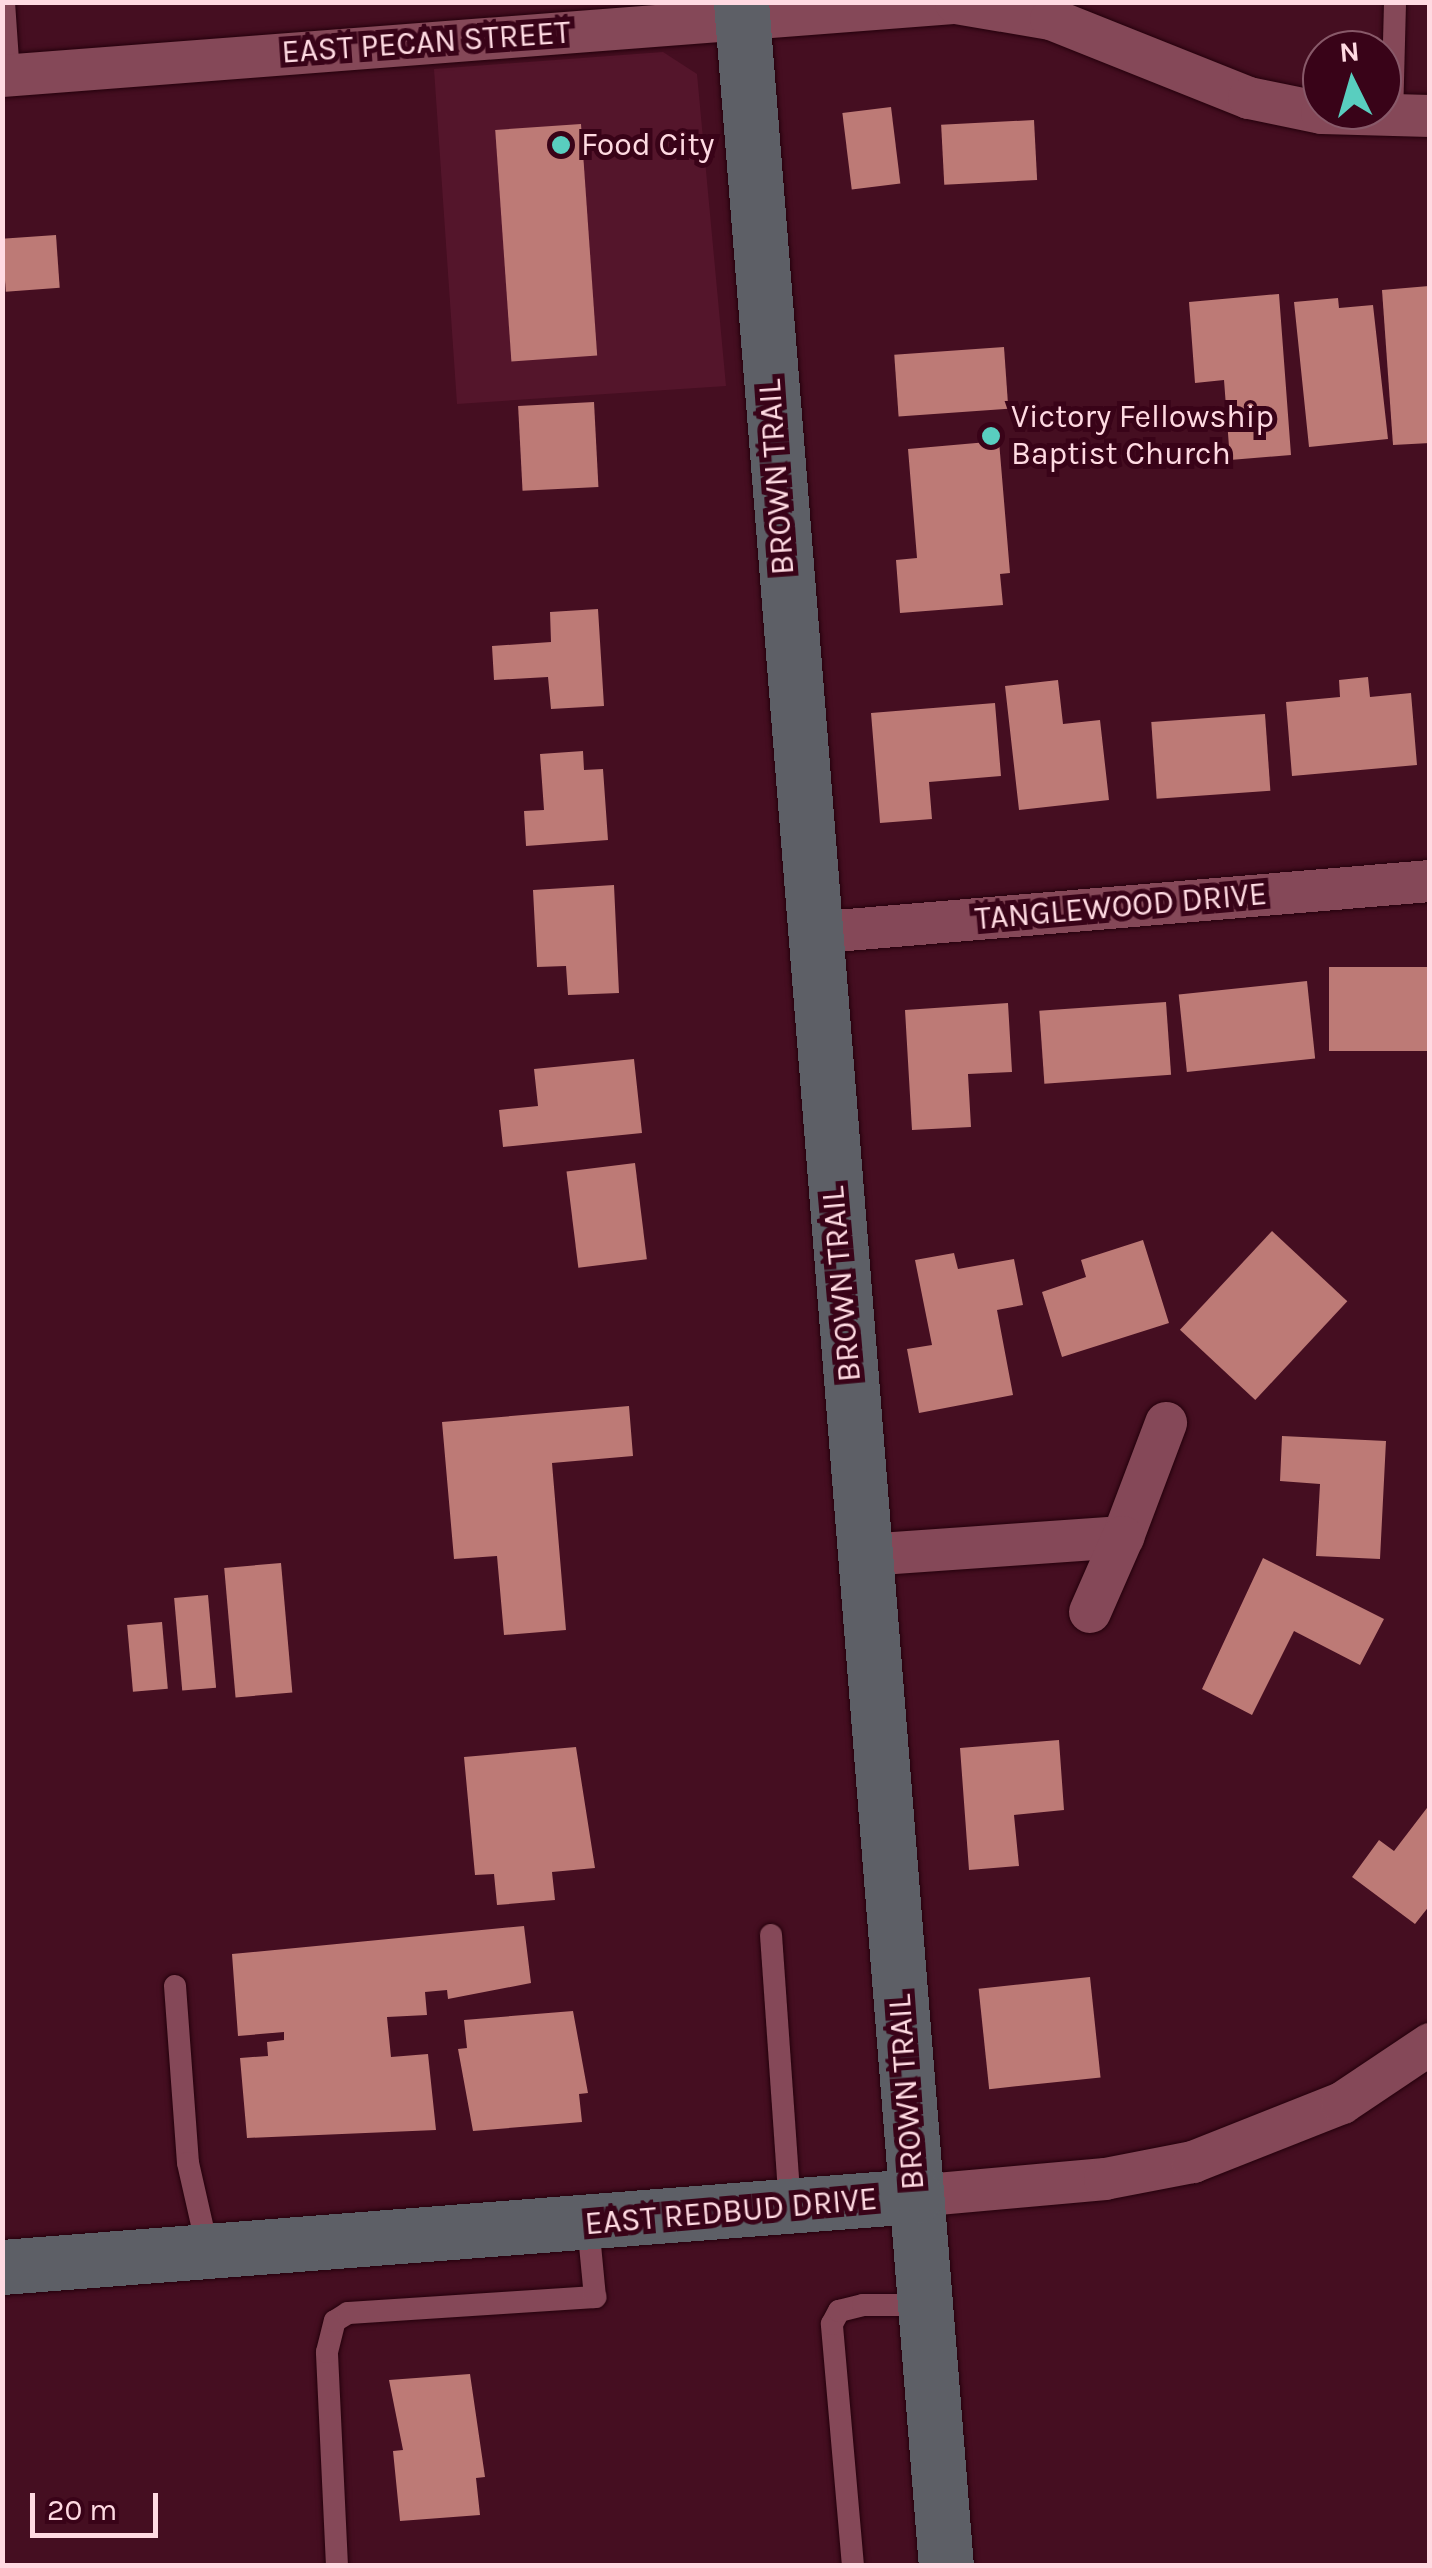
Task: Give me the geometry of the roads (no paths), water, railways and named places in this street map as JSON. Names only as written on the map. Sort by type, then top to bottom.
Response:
[{"type":"main road","name":"BROWN TRAIL","points":[[742,10],[812,933],[946,2566]]},
{"type":"main road","name":"EAST REDBUD DRIVE","points":[[2,2267],[915,2196]]},
{"type":"street","name":"EAST PECAN STREET","points":[[6,75],[610,15],[1006,6],[1249,98],[1411,117]]},
{"type":"street","name":"TANGLEWOOD DRIVE","points":[[812,933],[1430,881]]},
{"type":"street","points":[[1090,1612],[1166,1423]]},
{"type":"street","points":[[866,1555],[1123,1537]]},
{"type":"street","name":"EAST REDBUD DRIVE","points":[[915,2196],[1104,2180],[1194,2162],[1342,2103],[1430,2044]]},
{"type":"lane","points":[[4,2],[6,75]]},
{"type":"lane","points":[[1395,2],[1411,117]]},
{"type":"lane","points":[[772,1934],[790,2207]]},
{"type":"lane","points":[[174,1986],[188,2163],[208,2251]]},
{"type":"lane","points":[[337,2566],[327,2352],[335,2322],[348,2312],[595,2296],[588,2224]]},
{"type":"lane","points":[[853,2566],[832,2324],[839,2311],[863,2306],[924,2305]]},
{"type":"place","name":"Food City","points":[[561,145]]},
{"type":"place","name":"Victory Fellowship Baptist Church","points":[[991,436]]}]
